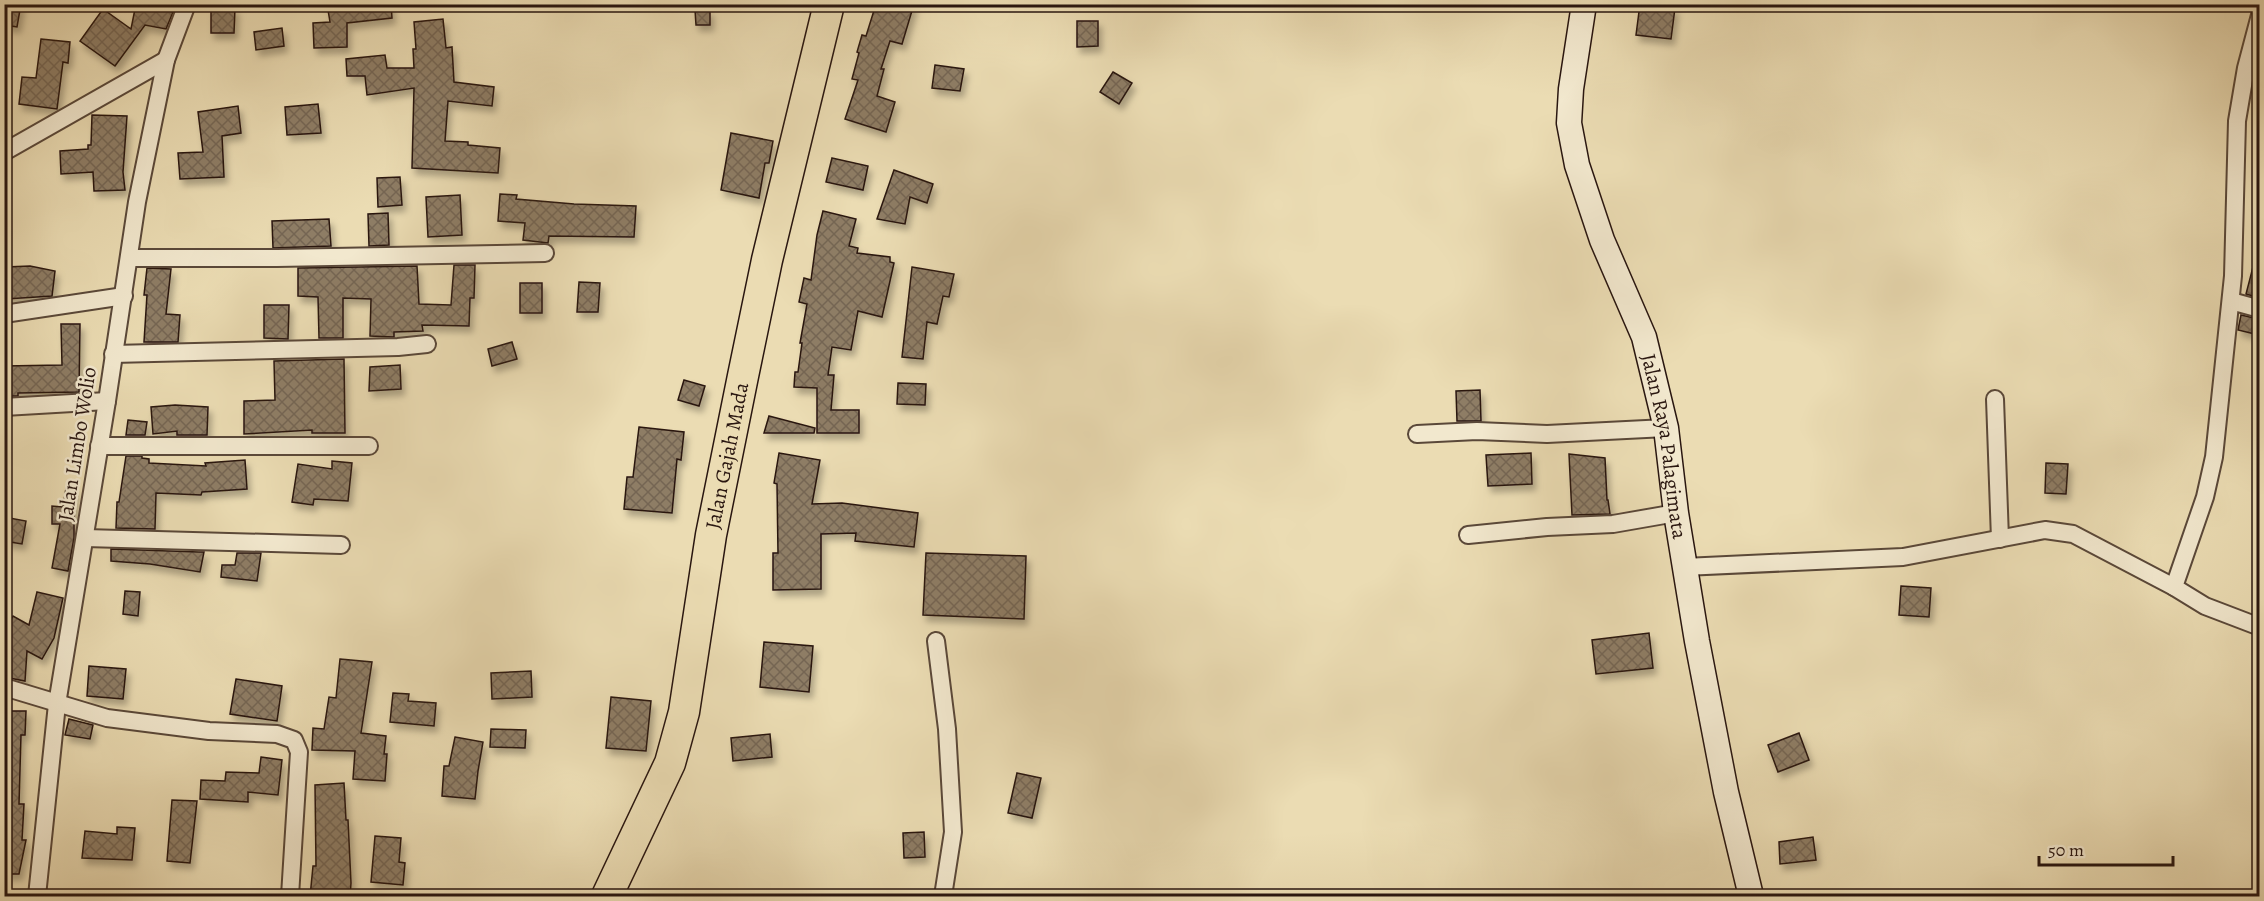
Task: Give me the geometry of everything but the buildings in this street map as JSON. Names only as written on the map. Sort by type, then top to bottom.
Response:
[{"type":"highway","name":"Jalan Gajah Mada","points":[[607,897],[670,763],[684,712],[711,535],[745,364],[767,260],[829,4]]},
{"type":"street","name":"Jalan Limbo Wolio","points":[[36,897],[57,704],[108,401],[137,201],[166,60],[187,4]]},
{"type":"street","name":"Jalan Raya Palagimata","points":[[1584,4],[1571,89],[1569,123],[1577,165],[1602,240],[1644,337],[1666,428],[1684,567],[1726,792],[1751,897]]},
{"type":"street","points":[[2174,587],[2205,497],[2214,457],[2231,301],[2237,121],[2246,68],[2259,15]]},
{"type":"street","points":[[4,152],[166,60]]},
{"type":"street","points":[[129,258],[545,253]]},
{"type":"street","points":[[4,314],[124,296]]},
{"type":"street","points":[[2231,301],[2259,309]]},
{"type":"street","points":[[113,354],[398,347],[427,344]]},
{"type":"street","points":[[1995,399],[2000,539]]},
{"type":"street","points":[[4,407],[108,401]]},
{"type":"street","points":[[1417,434],[1477,431],[1547,434],[1666,428]]},
{"type":"street","points":[[99,446],[369,446]]},
{"type":"street","points":[[1468,536],[1547,527],[1613,524],[1676,513]]},
{"type":"street","points":[[1684,567],[1903,557],[2045,530],[2073,534],[2174,587],[2205,606],[2259,627]]},
{"type":"street","points":[[85,538],[341,545]]},
{"type":"street","points":[[936,641],[947,729],[953,832],[943,897]]},
{"type":"street","points":[[4,687],[107,718],[209,731],[278,734],[294,740],[299,752],[290,897]]}]
